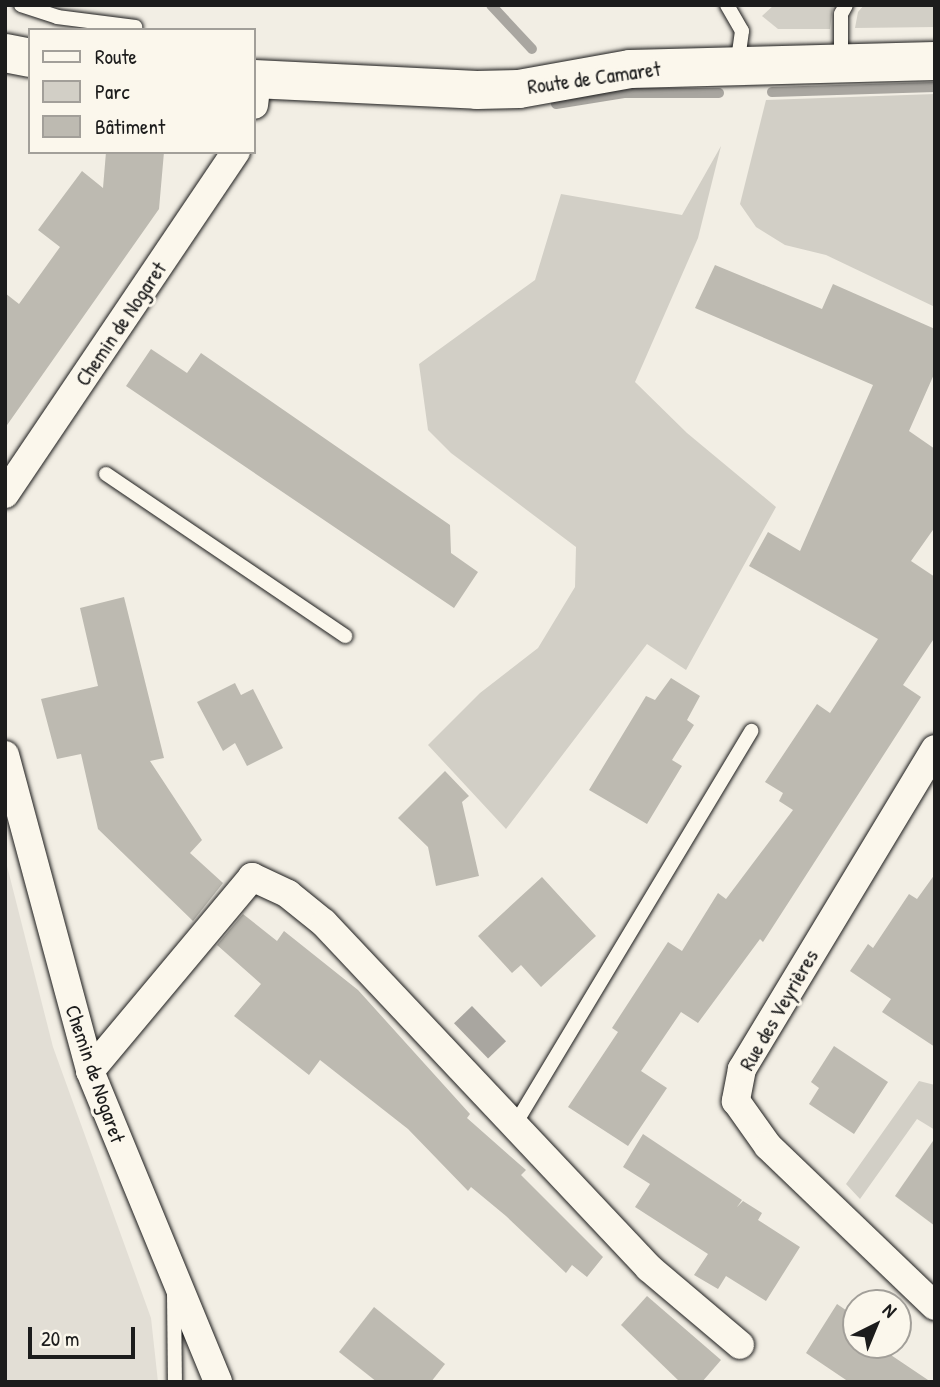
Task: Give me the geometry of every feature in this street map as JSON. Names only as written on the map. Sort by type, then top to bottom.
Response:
[{"type":"main road","points":[[5,53],[28,58]]},
{"type":"main road","name":"Route de Camaret","points":[[256,88],[520,89],[630,69],[935,61]]},
{"type":"street","name":"Chemin de Nogaret","points":[[5,494],[235,154]]},
{"type":"street","name":"Rue des Veyrières","points":[[935,749],[742,1069],[736,1101],[768,1146],[935,1306]]},
{"type":"street","name":"Chemin de Nogaret","points":[[5,754],[90,1070],[218,1382]]},
{"type":"street","points":[[90,1070],[252,877],[288,894],[324,923],[649,1268],[740,1345]]},
{"type":"lane","points":[[21,5],[135,27]]},
{"type":"lane","points":[[727,5],[742,31],[737,66]]},
{"type":"lane","points":[[841,63],[841,14],[845,5]]},
{"type":"lane","points":[[106,474],[345,636]]},
{"type":"lane","points":[[514,1126],[751,731]]},
{"type":"lane","points":[[174,1270],[175,1382]]},
{"type":"shaded area","points":[[5,858],[53,1047],[151,1318],[158,1382],[5,1382]]},
{"type":"shaded area","points":[[472,1006],[506,1041],[488,1059],[454,1023]]},
{"type":"green space","points":[[774,5],[833,5],[830,29],[778,29],[762,16]]},
{"type":"green space","points":[[864,5],[935,5],[935,27],[855,28],[858,12]]},
{"type":"green space","points":[[935,94],[935,307],[826,255],[785,245],[756,227],[740,204],[766,100]]},
{"type":"green space","points":[[721,146],[698,238],[635,382],[687,433],[776,507],[686,670],[647,644],[506,829],[428,745],[480,693],[538,648],[575,587],[576,547],[451,453],[428,430],[419,364],[535,280],[561,194],[682,215]]},
{"type":"green space","points":[[919,1081],[935,1085],[935,1130],[917,1119],[860,1199],[846,1184]]},
{"type":"building","points":[[106,154],[164,154],[159,209],[5,428],[5,293],[19,304],[60,247],[38,230],[82,171],[103,188]]},
{"type":"building","points":[[715,265],[822,309],[833,284],[935,329],[935,372],[909,431],[935,449],[935,527],[911,561],[935,577],[935,637],[903,685],[921,697],[763,942],[760,939],[698,1023],[681,1012],[641,1071],[667,1088],[628,1146],[568,1107],[618,1032],[612,1028],[668,942],[682,951],[718,893],[726,899],[793,810],[779,801],[783,793],[765,782],[817,704],[830,713],[878,639],[749,566],[768,532],[800,551],[873,385],[695,308]]},
{"type":"building","points":[[151,349],[187,373],[201,353],[450,525],[451,553],[478,572],[454,608],[126,386]]},
{"type":"building","points":[[124,597],[164,758],[150,761],[202,840],[190,853],[223,883],[193,921],[98,829],[81,754],[57,759],[41,699],[98,686],[80,608]]},
{"type":"building","points":[[671,678],[700,696],[687,720],[694,725],[672,760],[682,766],[647,824],[589,790],[646,696],[655,700]]},
{"type":"building","points":[[235,683],[241,695],[253,689],[283,748],[247,766],[235,743],[223,751],[197,702]]},
{"type":"building","points":[[445,771],[469,796],[462,802],[479,876],[436,886],[428,847],[398,818]]},
{"type":"building","points":[[935,874],[935,1047],[882,1012],[891,999],[850,971],[868,944],[873,948],[909,894],[917,899]]},
{"type":"building","points":[[542,877],[596,936],[541,987],[521,965],[512,973],[478,936]]},
{"type":"building","points":[[243,914],[277,941],[284,931],[358,990],[470,1114],[467,1118],[526,1170],[521,1175],[603,1257],[587,1277],[572,1265],[566,1273],[506,1216],[471,1187],[468,1191],[408,1129],[320,1060],[309,1075],[234,1016],[261,984],[217,945]]},
{"type":"building","points":[[834,1046],[888,1082],[854,1134],[809,1104],[819,1088],[811,1082]]},
{"type":"building","points":[[643,1134],[742,1200],[737,1207],[743,1201],[762,1213],[758,1220],[800,1247],[766,1301],[726,1276],[718,1289],[694,1275],[708,1254],[635,1207],[650,1184],[623,1167]]},
{"type":"building","points":[[935,1138],[935,1226],[895,1196]]},
{"type":"building","points":[[647,1296],[721,1360],[702,1382],[680,1382],[621,1325]]},
{"type":"building","points":[[837,1304],[842,1307],[842,1359],[897,1359],[931,1382],[849,1382],[806,1353]]},
{"type":"building","points":[[374,1307],[445,1364],[431,1382],[377,1382],[339,1352]]},
{"type":"waterway","points":[[491,5],[532,49]]},
{"type":"waterway","points":[[772,92],[935,87]]},
{"type":"waterway","points":[[556,104],[624,93],[719,93]]}]
